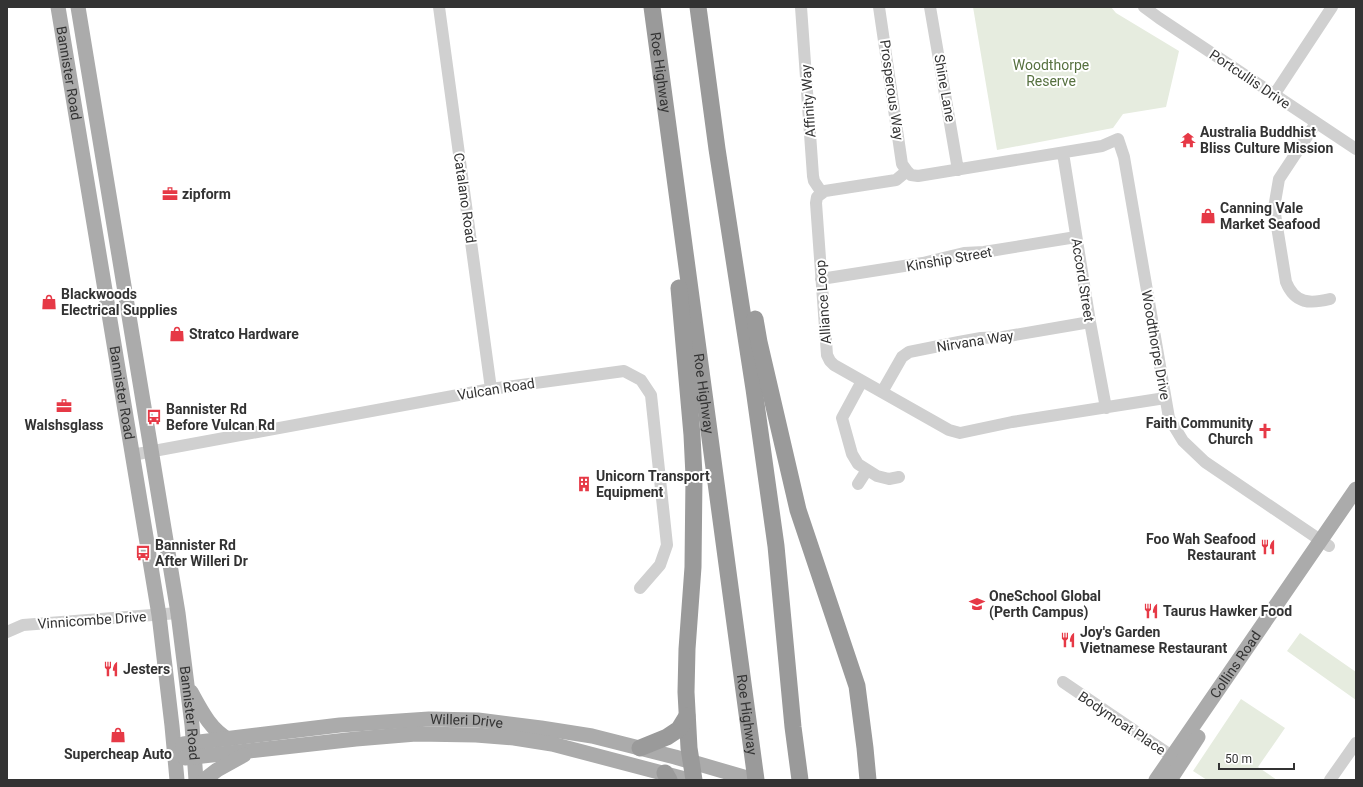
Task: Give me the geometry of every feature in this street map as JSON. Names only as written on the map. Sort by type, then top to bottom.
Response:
[{"type":"highway","name":"Roe Highway","points":[[652,7],[755,780]]},
{"type":"highway","points":[[698,7],[717,148],[754,389],[774,538],[793,727],[800,780]]},
{"type":"highway","points":[[662,85],[692,436],[694,476],[693,567],[687,649],[687,716],[694,780]]},
{"type":"highway","points":[[717,148],[742,237],[759,342],[798,510],[857,686],[868,780]]},
{"type":"highway","points":[[640,748],[667,737],[679,729],[687,716]]},
{"type":"highway","points":[[865,748],[877,780]]},
{"type":"main road","name":"Bannister Road","points":[[58,7],[159,614],[177,780]]},
{"type":"main road","name":"Bannister Road","points":[[78,7],[178,613],[188,687],[196,780]]},
{"type":"main road","name":"Collins Road","points":[[1156,780],[1177,760],[1325,543],[1356,490]]},
{"type":"main road","name":"Collins Road","points":[[1325,543],[1356,508]]},
{"type":"main road","points":[[188,687],[213,728],[228,740]]},
{"type":"main road","name":"Willeri Drive","points":[[194,750],[228,740],[340,725],[430,719],[478,720],[592,736],[755,780]]},
{"type":"main road","name":"Willeri Drive","points":[[175,752],[194,750],[252,751],[356,739],[416,734],[476,735],[514,738],[552,744],[667,777],[689,780]]},
{"type":"main road","points":[[204,780],[217,770],[252,751]]},
{"type":"main road","name":"Collins Road","points":[[1170,780],[1177,760]]},
{"type":"street","name":"Catalano Road","points":[[439,7],[491,389]]},
{"type":"street","name":"Affinity Way","points":[[801,7],[813,176],[822,193]]},
{"type":"street","name":"Prosperous Way","points":[[879,7],[902,164],[907,171]]},
{"type":"street","name":"Shine Lane","points":[[930,7],[958,170]]},
{"type":"street","name":"Portcullis Drive","points":[[1144,7],[1356,149]]},
{"type":"street","points":[[1274,94],[1332,7]]},
{"type":"street","points":[[1316,123],[1279,179],[1274,208],[1286,282],[1289,289],[1293,295],[1307,302],[1330,299]]},
{"type":"street","name":"Woodthorpe Drive","points":[[1063,153],[1102,146],[1118,139],[1124,158],[1169,418],[1183,441],[1205,462],[1325,543]]},
{"type":"street","points":[[822,193],[896,180],[907,171],[911,175],[918,176],[1063,153]]},
{"type":"street","name":"Accord Street","points":[[1063,153],[1090,322],[1106,408]]},
{"type":"street","name":"Alliance Loop","points":[[822,193],[818,197],[816,203],[828,355],[830,361],[834,365],[949,430],[960,433],[1012,422],[1165,398]]},
{"type":"street","name":"Kinship Street","points":[[822,279],[923,263],[964,253],[984,252],[1076,237]]},
{"type":"street","name":"Nirvana Way","points":[[882,392],[902,357],[909,352],[966,341],[1003,337],[1090,322]]},
{"type":"street","name":"Vulcan Road","points":[[132,455],[491,389],[624,371],[641,380],[651,395],[667,545],[660,566],[640,588]]},
{"type":"street","points":[[862,381],[842,418],[852,454],[858,464],[878,476],[889,479],[899,477]]},
{"type":"street","points":[[858,484],[867,470]]},
{"type":"street","name":"Vinnicombe Drive","points":[[7,631],[23,625],[178,613]]},
{"type":"street","name":"Bodymoat Place","points":[[1062,682],[1177,760]]},
{"type":"street","points":[[1330,780],[1356,742]]},
{"type":"green space","name":"Woodthorpe Reserve","points":[[973,7],[1111,7],[1116,13],[1179,51],[1166,107],[1123,114],[1113,128],[997,150]]},
{"type":"green space","points":[[1300,633],[1356,672],[1356,700],[1287,651]]},
{"type":"green space","points":[[1241,699],[1285,728],[1258,767],[1277,780],[1207,780],[1193,771]]},
{"type":"place","name":"Australia Buddhist Bliss Culture Mission","points":[[1188,140]]},
{"type":"place","name":"zipform","points":[[170,194]]},
{"type":"place","name":"Canning Vale Market Seafood","points":[[1208,216]]},
{"type":"place","name":"Blackwoods Electrical Supplies","points":[[49,302]]},
{"type":"place","name":"Stratco Hardware","points":[[177,334]]},
{"type":"place","name":"Walshsglass","points":[[64,406]]},
{"type":"place","name":"Bannister Rd Before Vulcan Rd","points":[[154,417]]},
{"type":"place","name":"Faith Community Church","points":[[1265,431]]},
{"type":"place","name":"Unicorn Transport Equipment","points":[[584,484]]},
{"type":"place","name":"Foo Wah Seafood Restaurant","points":[[1268,547]]},
{"type":"place","name":"Bannister Rd After Willeri Dr","points":[[143,553]]},
{"type":"place","name":"OneSchool Global (Perth Campus)","points":[[977,604]]},
{"type":"place","name":"Taurus Hawker Food","points":[[1151,611]]},
{"type":"place","name":"Joy's Garden Vietnamese Restaurant","points":[[1068,640]]},
{"type":"place","name":"Jesters","points":[[111,669]]},
{"type":"place","name":"Supercheap Auto","points":[[118,735]]}]
